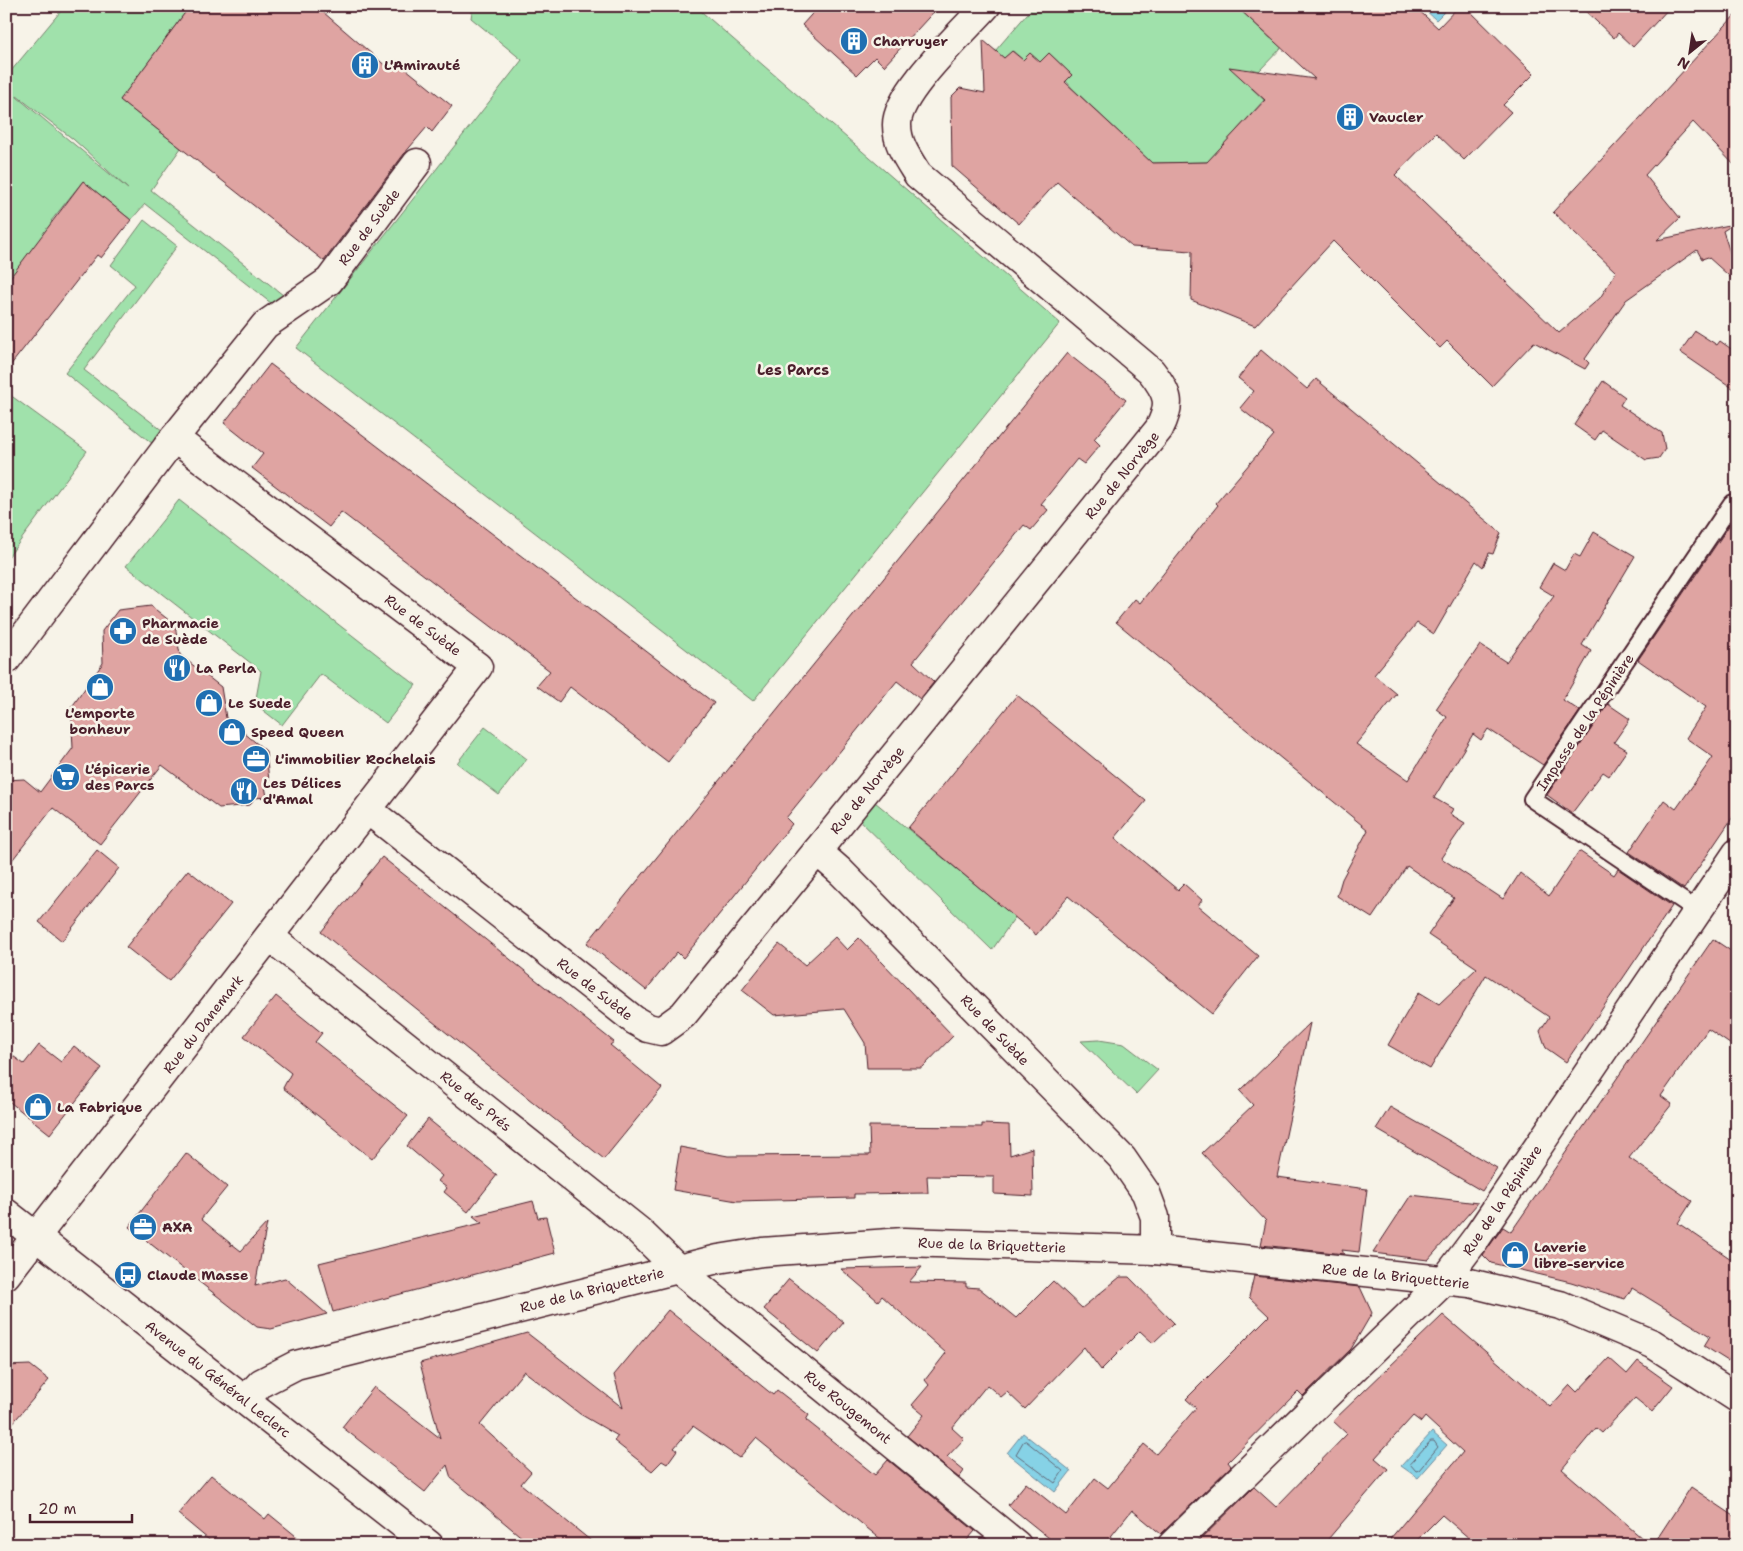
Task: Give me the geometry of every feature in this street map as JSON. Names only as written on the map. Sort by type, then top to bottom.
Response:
[{"type":"street","name":"Rue de Norvège","points":[[817,851],[1154,436],[1168,412],[1166,396],[1160,382],[1151,372],[918,175],[905,155],[896,124],[905,99],[915,83],[986,6]]},
{"type":"street","name":"Rue de Suède","points":[[6,660],[174,438],[265,324],[284,309],[329,281],[417,163]]},
{"type":"street","name":"Rue de Suède","points":[[174,438],[478,667],[368,810],[634,1020],[648,1028],[661,1031],[683,1015],[817,851],[841,872],[1122,1158],[1146,1193],[1155,1217],[1154,1250]]},
{"type":"street","name":"Rue du Danemark","points":[[6,1275],[368,810]]},
{"type":"street","name":"Rue de la Pépinière","points":[[1172,1545],[1444,1281],[1477,1237],[1737,853]]},
{"type":"street","name":"Rue des Prés","points":[[270,938],[639,1231],[678,1269]]},
{"type":"street","name":"Avenue du Général Leclerc","points":[[6,1212],[429,1545]]},
{"type":"street","name":"Rue de la Briquetterie","points":[[245,1400],[261,1383],[296,1365],[678,1269],[762,1252],[864,1243],[904,1242],[1154,1250],[1470,1283],[1560,1305],[1654,1344],[1737,1398]]},
{"type":"street","name":"Rue Rougemont","points":[[678,1269],[1017,1545]]},
{"type":"lane","name":"Impasse de la Pépinière","points":[[1698,911],[1532,799],[1732,503]]},
{"type":"green space","points":[[65,6],[190,6],[120,100],[181,148],[151,190],[293,303],[281,311],[145,204],[131,220],[83,181],[51,221],[59,228],[6,283],[6,77]],"holes":[[[17,96],[73,139],[128,189]]]},
{"type":"green space","points":[[473,6],[695,6],[1060,323],[753,701],[296,348],[522,60],[471,18]]},
{"type":"green space","points":[[1034,6],[1236,6],[1270,38],[1287,42],[1259,71],[1252,69],[1248,75],[1247,84],[1264,100],[1208,162],[1152,163],[1072,88],[1066,81],[1072,75],[1049,53],[1040,62],[1030,54],[1023,60],[1013,51],[1004,58],[995,51]]},
{"type":"green space","points":[[144,220],[177,246],[84,370],[163,431],[153,444],[65,373],[135,285],[111,265]]},
{"type":"green space","points":[[6,392],[87,451],[6,560]]},
{"type":"green space","points":[[179,500],[416,685],[386,723],[321,674],[282,725],[255,704],[261,671],[126,566]]},
{"type":"green space","points":[[485,727],[527,759],[499,795],[457,763]]},
{"type":"green space","points":[[864,793],[1015,917],[992,950],[850,811]]},
{"type":"green space","points":[[1099,1040],[1124,1044],[1158,1070],[1136,1094],[1081,1041]]},
{"type":"water","points":[[1421,6],[1450,6],[1436,20]]},
{"type":"water","points":[[1432,1432],[1447,1445],[1418,1478],[1401,1466]]},
{"type":"water","points":[[1023,1433],[1071,1471],[1055,1492],[1007,1453]]},
{"type":"building","points":[[190,6],[316,6],[388,68],[395,60],[452,106],[432,132],[427,127],[404,154],[324,261],[120,100]]},
{"type":"building","name":"Charruyer","points":[[819,6],[939,6],[884,66],[875,57],[857,75],[802,25]]},
{"type":"building","points":[[1236,6],[1414,6],[1438,28],[1459,6],[1465,6],[1534,74],[1503,105],[1511,112],[1464,160],[1436,133],[1395,175],[1559,333],[1600,298],[1616,272],[1553,212],[1737,13],[1737,168],[1693,122],[1645,175],[1680,218],[1657,240],[1734,224],[1723,231],[1737,274],[1737,283],[1708,257],[1702,259],[1697,250],[1626,300],[1585,359],[1589,363],[1585,369],[1534,342],[1492,386],[1447,341],[1440,348],[1333,241],[1255,326],[1191,300],[1192,251],[1132,247],[1057,182],[1019,224],[952,166],[951,97],[960,88],[985,93],[983,40],[1004,58],[1012,51],[1023,60],[1030,53],[1040,62],[1049,53],[1072,75],[1065,82],[1152,163],[1207,162],[1265,100],[1229,67],[1315,79]]},
{"type":"building","points":[[1580,6],[1671,6],[1633,47],[1618,33],[1614,38]]},
{"type":"building","points":[[83,181],[131,220],[101,258],[97,255],[6,371],[6,283]]},
{"type":"building","points":[[1695,331],[1717,345],[1720,341],[1737,353],[1737,391],[1680,352]]},
{"type":"building","points":[[1261,350],[1307,389],[1316,379],[1501,533],[1493,554],[1489,553],[1483,567],[1476,561],[1434,634],[1417,623],[1374,675],[1397,694],[1356,744],[1408,780],[1447,717],[1436,709],[1480,645],[1506,662],[1554,596],[1539,587],[1553,563],[1565,570],[1574,554],[1580,557],[1594,532],[1635,556],[1582,645],[1591,651],[1563,700],[1580,711],[1543,765],[1488,729],[1481,740],[1473,734],[1434,798],[1453,809],[1450,814],[1465,823],[1441,858],[1503,899],[1520,873],[1549,896],[1579,851],[1614,875],[1618,869],[1672,906],[1566,1062],[1546,1048],[1540,1031],[1549,1017],[1486,975],[1430,1069],[1388,1045],[1419,992],[1439,1004],[1477,968],[1428,935],[1454,898],[1407,866],[1372,918],[1337,896],[1342,879],[1368,830],[1116,622],[1135,599],[1140,603],[1218,505],[1216,503],[1274,435],[1240,408],[1254,391],[1238,378]]},
{"type":"building","points":[[1067,353],[1126,400],[1094,439],[1100,445],[1084,464],[1077,459],[1041,504],[1048,510],[1031,530],[1024,525],[913,662],[934,682],[920,699],[897,681],[786,818],[792,824],[701,937],[683,958],[677,952],[646,990],[587,943]]},
{"type":"building","points":[[270,364],[714,703],[668,762],[570,687],[559,702],[537,686],[550,671],[341,512],[329,527],[252,468],[263,454],[224,423]]},
{"type":"building","points":[[1603,381],[1625,397],[1620,405],[1662,433],[1665,449],[1659,458],[1646,460],[1602,430],[1595,440],[1574,425]]},
{"type":"building","points":[[1737,514],[1737,811],[1684,889],[1629,852],[1664,800],[1676,809],[1713,757],[1686,738],[1706,707],[1638,660]]},
{"type":"building","points":[[151,606],[175,625],[180,655],[221,687],[226,718],[266,751],[269,781],[265,786],[267,797],[254,798],[250,805],[219,808],[162,765],[100,844],[53,808],[6,868],[6,780],[24,779],[40,792],[73,748],[71,708],[103,663],[102,631],[118,610]]},
{"type":"building","points":[[1017,695],[1146,801],[1115,838],[1178,890],[1184,884],[1202,900],[1198,906],[1258,956],[1212,1014],[1068,896],[1036,935],[908,828]]},
{"type":"building","points":[[1608,704],[1630,719],[1614,742],[1627,750],[1609,776],[1603,772],[1572,813],[1547,795]]},
{"type":"building","points":[[97,850],[119,868],[62,941],[39,922]]},
{"type":"building","points":[[382,857],[614,1042],[610,1045],[662,1088],[604,1159],[321,932]]},
{"type":"building","points":[[188,870],[231,904],[169,981],[126,947]]},
{"type":"building","points":[[835,937],[847,950],[859,938],[953,1036],[922,1068],[867,1068],[865,1043],[844,1009],[774,1015],[742,990],[779,944],[805,965]]},
{"type":"building","points":[[1713,939],[1737,955],[1737,1049],[1708,1029],[1661,1096],[1672,1104],[1629,1158],[1692,1201],[1678,1223],[1737,1263],[1737,1352],[1734,1351],[1728,1361],[1704,1346],[1710,1336],[1632,1288],[1625,1299],[1571,1282],[1491,1263],[1483,1255],[1503,1227],[1511,1232]]},
{"type":"building","points":[[276,996],[322,1033],[315,1042],[408,1116],[372,1159],[283,1088],[291,1073],[244,1036]]},
{"type":"building","points":[[1310,1023],[1277,1177],[1367,1189],[1359,1252],[1342,1250],[1344,1254],[1261,1245],[1266,1221],[1202,1153],[1253,1105],[1240,1091]]},
{"type":"building","points":[[39,1045],[61,1062],[74,1046],[102,1068],[50,1134],[6,1099],[6,1051],[24,1064]]},
{"type":"building","points":[[1390,1107],[1497,1168],[1482,1191],[1376,1129]]},
{"type":"building","points":[[428,1119],[497,1175],[468,1212],[444,1192],[447,1188],[438,1181],[442,1176],[407,1146]]},
{"type":"building","points":[[982,1124],[1009,1125],[1010,1155],[1032,1148],[1033,1196],[994,1194],[994,1177],[927,1176],[928,1193],[854,1194],[854,1198],[737,1201],[673,1190],[680,1147],[728,1156],[870,1155],[869,1126],[982,1127]]},
{"type":"building","points":[[186,1153],[227,1187],[201,1219],[230,1243],[231,1246],[232,1244],[241,1251],[267,1223],[255,1286],[285,1278],[327,1314],[271,1329],[257,1327],[129,1227]]},
{"type":"building","points":[[1411,1195],[1478,1203],[1428,1260],[1373,1253]]},
{"type":"building","points":[[533,1201],[538,1218],[546,1217],[555,1253],[333,1312],[319,1263],[482,1223],[473,1216]]},
{"type":"building","points":[[922,1267],[909,1282],[966,1283],[966,1287],[979,1288],[1016,1318],[1053,1281],[1082,1308],[1120,1277],[1129,1277],[1174,1323],[1153,1343],[1140,1331],[1101,1370],[1084,1347],[1025,1409],[1007,1392],[1001,1397],[987,1385],[952,1428],[964,1439],[947,1457],[964,1471],[959,1478],[907,1436],[924,1415],[912,1405],[929,1385],[925,1380],[946,1353],[882,1296],[878,1301],[841,1269]]},
{"type":"building","points":[[1254,1276],[1360,1287],[1372,1313],[1351,1349],[1303,1396],[1298,1391],[1228,1462],[1231,1466],[1161,1534],[1132,1510],[1104,1545],[1043,1545],[1049,1538],[1008,1505],[1026,1483],[1066,1515],[1095,1478],[1108,1488],[1144,1444],[1156,1454],[1196,1408],[1186,1399],[1269,1316],[1249,1297]]},
{"type":"building","points":[[789,1279],[844,1322],[818,1353],[764,1309]]},
{"type":"building","points":[[668,1310],[773,1395],[777,1390],[809,1415],[806,1420],[875,1475],[888,1460],[975,1531],[963,1545],[888,1545],[756,1438],[739,1458],[693,1426],[674,1448],[677,1450],[667,1464],[662,1461],[652,1471],[614,1441],[618,1436],[580,1414],[524,1371],[480,1425],[531,1472],[521,1484],[596,1545],[531,1545],[451,1478],[447,1465],[425,1492],[342,1427],[374,1387],[440,1438],[420,1363],[527,1333],[623,1408],[614,1375]]},
{"type":"building","points":[[1443,1315],[1550,1407],[1570,1385],[1577,1392],[1609,1358],[1627,1374],[1638,1361],[1673,1386],[1652,1412],[1635,1398],[1602,1433],[1596,1428],[1562,1469],[1650,1545],[1477,1545],[1442,1515],[1412,1545],[1396,1545],[1390,1539],[1463,1452],[1425,1417],[1421,1422],[1413,1416],[1375,1458],[1388,1469],[1323,1545],[1195,1545],[1254,1487],[1276,1507],[1347,1434],[1333,1421]]},
{"type":"building","points":[[30,1365],[49,1380],[6,1431],[6,1366]]},
{"type":"building","points":[[211,1475],[265,1519],[269,1514],[307,1545],[215,1545],[178,1514]]},
{"type":"building","points":[[1691,1487],[1737,1518],[1737,1545],[1653,1545]]},
{"type":"place","name":"Charruyer","points":[[854,41]]},
{"type":"place","name":"L'Amirauté","points":[[365,65]]},
{"type":"place","name":"Vaucler","points":[[1350,117]]},
{"type":"place","name":"Pharmacie de Suède","points":[[123,631]]},
{"type":"place","name":"La Perla","points":[[177,668]]},
{"type":"place","name":"L'emporte bonheur","points":[[100,687]]},
{"type":"place","name":"Le Suede","points":[[209,703]]},
{"type":"place","name":"Speed Queen","points":[[232,732]]},
{"type":"place","name":"L'immobilier Rochelais","points":[[256,759]]},
{"type":"place","name":"L'épicerie des Parcs","points":[[66,777]]},
{"type":"place","name":"Les Délices d'Amal","points":[[244,791]]},
{"type":"place","name":"La Fabrique","points":[[38,1107]]},
{"type":"place","name":"AXA","points":[[143,1227]]},
{"type":"place","name":"Laverie libre-service","points":[[1515,1255]]},
{"type":"place","name":"Claude Masse","points":[[128,1275]]},
{"type":"district","name":"Les Parcs","points":[[793,370]]}]
